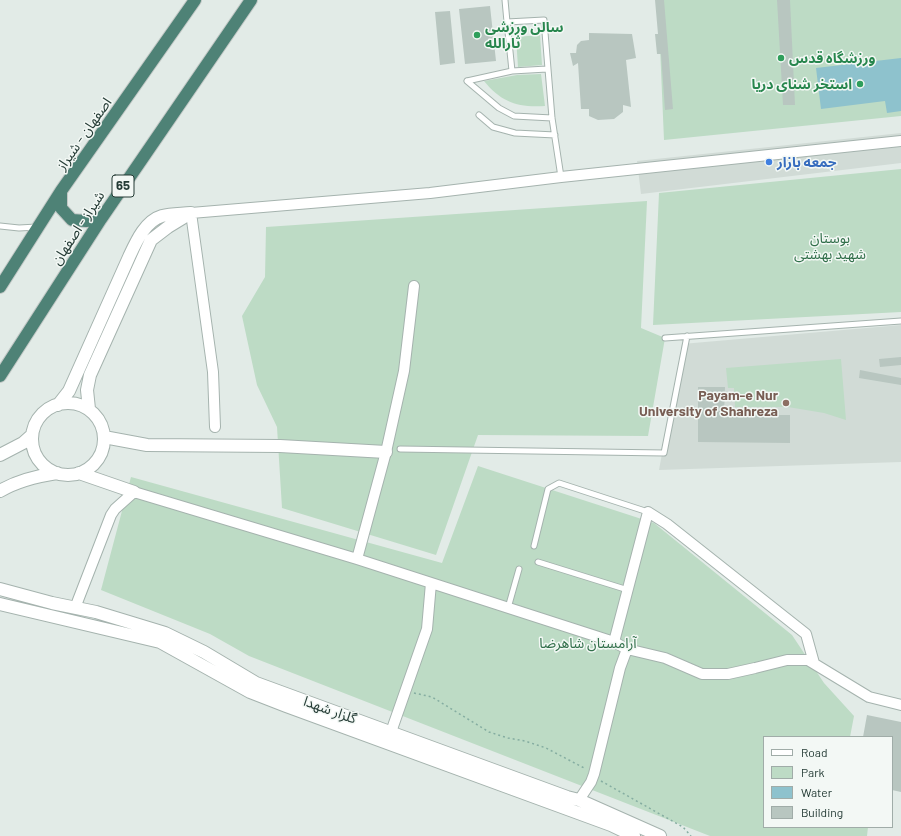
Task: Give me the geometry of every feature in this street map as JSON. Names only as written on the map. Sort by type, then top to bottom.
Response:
[{"type":"highway","name":"اصفهان - شیراز","points":[[0,287],[61,191],[195,0]]},
{"type":"highway","name":"شیراز - اصفهان","points":[[0,376],[101,219],[251,0]]},
{"type":"highway","points":[[61,191],[61,208],[72,220],[86,221],[101,219]]},
{"type":"street","points":[[58,405],[69,391],[139,237],[149,225],[156,219],[163,216],[430,193],[561,177],[901,141]]},
{"type":"street","points":[[89,409],[72,403],[58,405],[52,407],[40,416],[33,428],[33,450],[40,462],[51,471],[64,475],[79,473],[90,467],[99,457],[104,444],[104,437],[100,423],[89,409],[87,390],[90,375],[151,240],[168,226],[191,213]]},
{"type":"street","points":[[191,213],[213,372],[214,427]]},
{"type":"street","points":[[358,559],[386,452],[404,370],[414,286]]},
{"type":"street","points":[[0,455],[23,443],[32,435]]},
{"type":"street","points":[[104,437],[146,445],[280,446],[386,452]]},
{"type":"street","points":[[0,491],[26,480],[56,473]]},
{"type":"street","points":[[79,473],[134,492],[358,559],[614,642],[627,649],[665,658],[702,674],[728,674],[787,660],[808,660],[869,697],[901,705]]},
{"type":"street","points":[[75,608],[114,509],[134,492]]},
{"type":"street","points":[[614,642],[648,512],[667,524],[806,634],[814,663]]},
{"type":"street","points":[[391,732],[427,629],[431,583]]},
{"type":"street","name":"گلزار شهدا","points":[[0,589],[52,603],[96,612],[165,633],[204,652],[288,701],[604,822],[634,836]]},
{"type":"street","name":"گلزار شهدا","points":[[0,604],[160,642],[250,692],[288,701],[391,732],[487,769],[579,800],[660,836]]},
{"type":"street","points":[[579,800],[591,782],[594,774],[620,668],[627,649]]},
{"type":"lane","points":[[506,0],[512,71]]},
{"type":"lane","points":[[507,22],[544,20],[552,118],[561,177]]},
{"type":"lane","points":[[547,69],[512,71],[467,81],[499,108],[514,116],[552,118]]},
{"type":"lane","points":[[479,115],[493,127],[515,133],[555,135]]},
{"type":"lane","points":[[0,226],[19,228],[38,227]]},
{"type":"lane","points":[[665,338],[901,321]]},
{"type":"lane","points":[[400,449],[664,453],[688,336]]},
{"type":"lane","points":[[534,546],[548,489],[559,484],[648,512]]},
{"type":"lane","points":[[538,562],[628,590]]},
{"type":"lane","points":[[508,608],[519,569]]},
{"type":"path","points":[[406,691],[432,697],[489,732],[546,748],[594,774],[597,780],[683,827],[690,836]]},
{"type":"shaded area","name":"جمعه بازار","points":[[901,133],[901,163],[641,194],[637,161]]},
{"type":"shaded area","name":"Payam-e Nur University of Shahreza","points":[[901,325],[901,462],[659,470],[682,344]]},
{"type":"green space","name":"ورزشگاه قدس","points":[[658,0],[901,0],[901,116],[664,140]]},
{"type":"green space","points":[[540,35],[542,65],[518,67],[516,37]]},
{"type":"green space","points":[[541,74],[545,106],[518,105],[504,99],[484,81],[517,75]]},
{"type":"green space","name":"بوستان شهید بهشتی","points":[[901,169],[901,312],[653,325],[659,193]]},
{"type":"green space","points":[[647,201],[641,328],[665,338],[648,436],[478,435],[436,555],[282,508],[277,427],[257,385],[242,316],[265,277],[266,227]]},
{"type":"green space","points":[[841,359],[846,420],[824,413],[788,407],[735,407],[734,388],[728,388],[726,368]]},
{"type":"green space","name":"آرامستان شاهرضا","points":[[478,466],[654,523],[792,635],[824,683],[854,716],[850,736],[763,736],[763,828],[868,828],[867,836],[710,836],[249,656],[210,634],[101,590],[131,477],[442,563]]},
{"type":"water","name":"استخر شنای دریا","points":[[901,58],[901,111],[887,113],[885,101],[821,109],[816,68]]},
{"type":"building","points":[[655,0],[664,0],[673,109],[665,110],[661,54],[657,54],[655,34],[658,34]]},
{"type":"building","points":[[777,0],[790,0],[795,105],[783,105]]},
{"type":"building","name":"سالن ورزشی ثارالله","points":[[490,6],[496,61],[465,64],[459,9]]},
{"type":"building","points":[[450,11],[455,63],[440,65],[435,12]]},
{"type":"building","points":[[589,33],[632,34],[636,58],[626,60],[631,107],[623,105],[623,112],[614,119],[598,120],[589,116],[589,109],[581,109],[578,63],[573,66],[570,53],[576,53],[577,45],[581,41],[589,40]]},
{"type":"building","points":[[901,357],[901,365],[880,367],[879,359]]},
{"type":"building","points":[[860,370],[901,378],[901,385],[859,378]]},
{"type":"building","points":[[698,387],[725,387],[724,415],[790,415],[790,443],[698,442]]},
{"type":"building","points":[[867,715],[901,722],[901,792],[893,790],[893,736],[863,736]]},
{"type":"place","name":"سالن ورزشی ثارالله","points":[[477,35]]},
{"type":"place","name":"ورزشگاه قدس","points":[[781,58]]},
{"type":"place","name":"استخر شنای دریا","points":[[860,84]]},
{"type":"place","name":"جمعه بازار","points":[[769,162]]},
{"type":"place","name":"Payam-e Nur University of Shahreza","points":[[786,403]]}]
